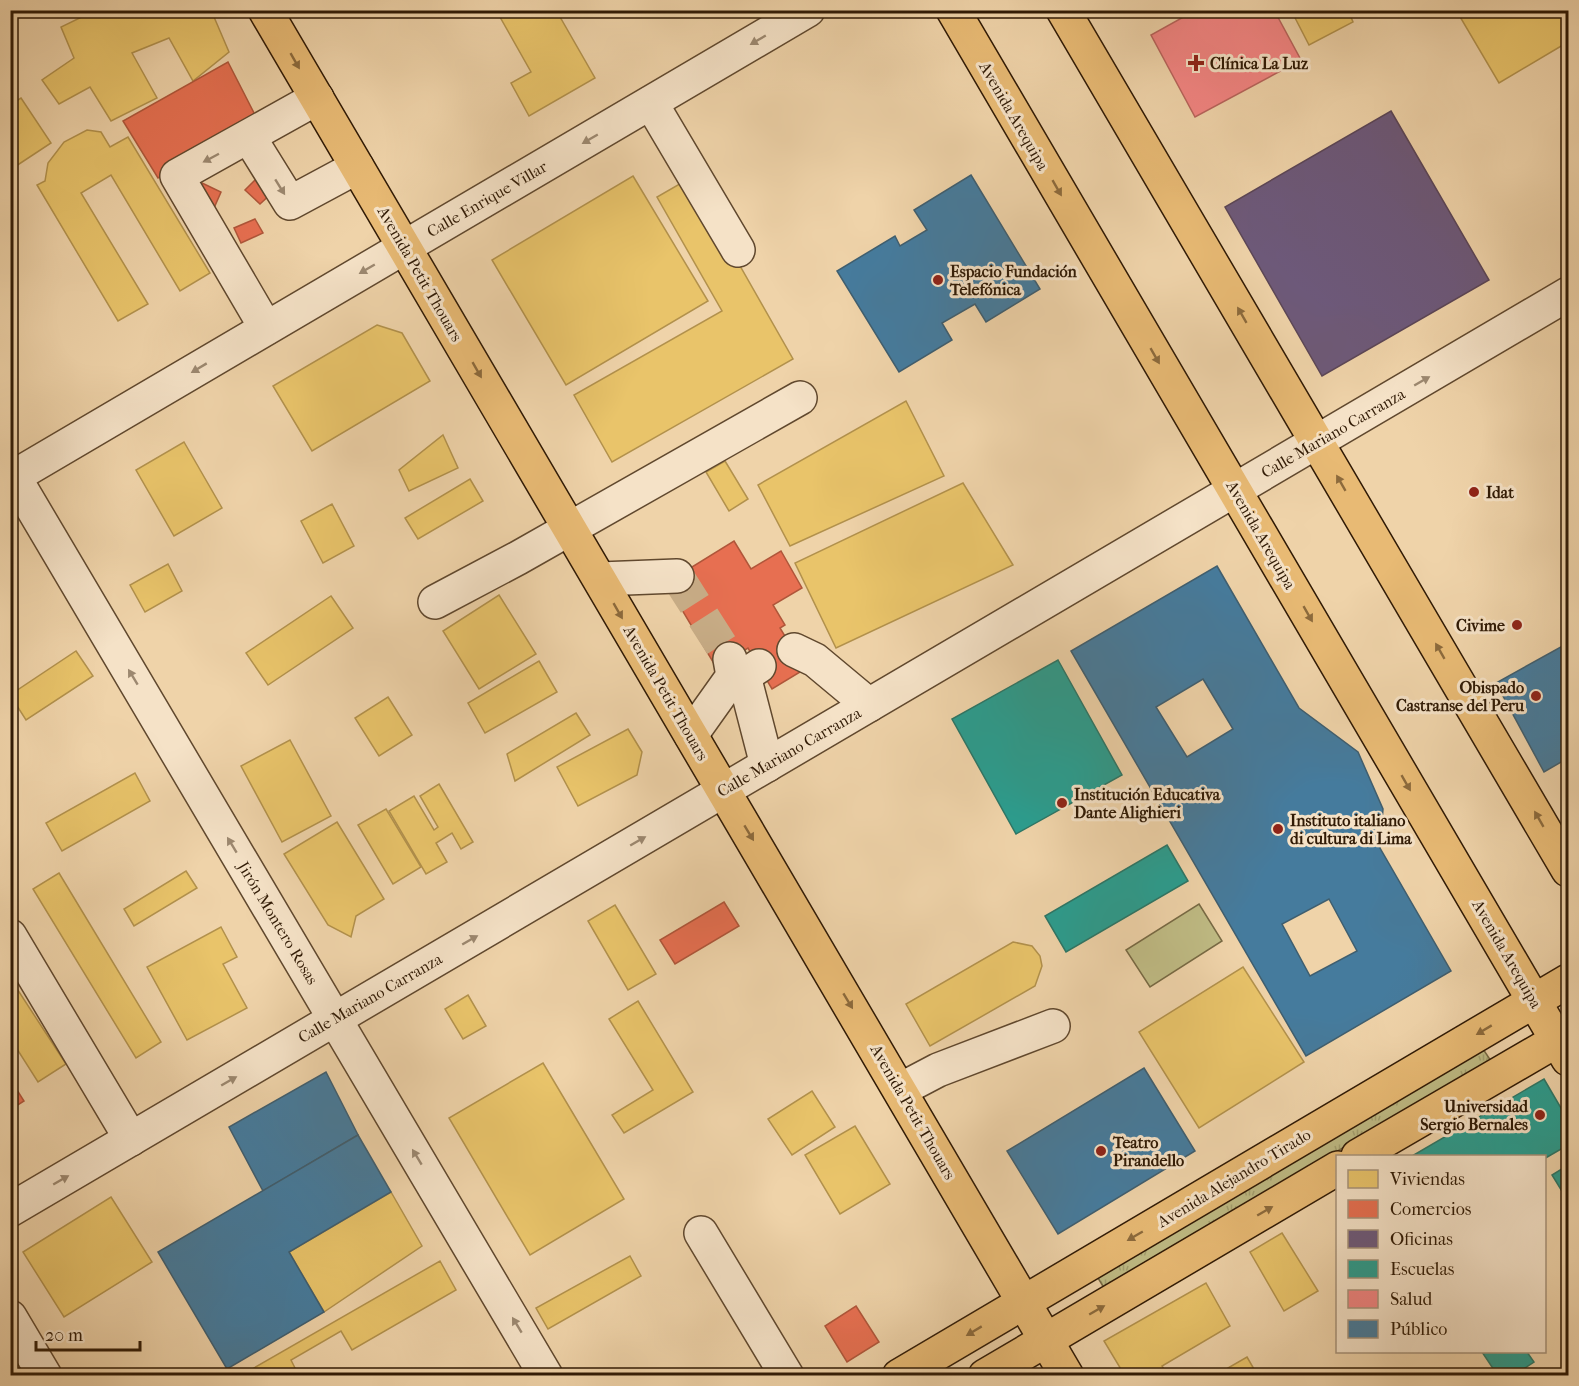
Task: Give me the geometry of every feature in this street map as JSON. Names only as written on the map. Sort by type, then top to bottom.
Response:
[{"type":"main road","name":"Avenida Petit Thouars","points":[[265,10],[1067,1376]]},
{"type":"main road","name":"Avenida Arequipa","points":[[952,10],[1534,1001],[1565,1045]]},
{"type":"main road","points":[[1063,10],[1569,870]]},
{"type":"main road","name":"Avenida Alejandro Tirado","points":[[899,1376],[1569,981]]},
{"type":"main road","points":[[1360,1155],[1565,1045]]},
{"type":"main road","points":[[985,1376],[1336,1169]]},
{"type":"street","name":"Calle Enrique Villar","points":[[12,475],[808,10]]},
{"type":"street","points":[[266,328],[177,176],[317,98]]},
{"type":"street","points":[[651,103],[738,250]]},
{"type":"street","points":[[249,137],[290,203],[357,167]]},
{"type":"street","name":"Calle Mariano Carranza","points":[[10,1210],[1569,294]]},
{"type":"street","points":[[435,602],[570,529],[800,398]]},
{"type":"street","name":"Jirón Montero Rosas","points":[[12,475],[546,1376]]},
{"type":"street","points":[[600,579],[677,576]]},
{"type":"street","points":[[794,650],[815,660],[869,705]]},
{"type":"street","points":[[691,735],[741,669],[767,765]]},
{"type":"street","points":[[10,936],[131,1139]]},
{"type":"street","points":[[900,1090],[938,1070],[1053,1026]]},
{"type":"street","points":[[701,1233],[787,1376]]},
{"type":"street","points":[[10,1317],[45,1376]]},
{"type":"green space","points":[[1199,904],[1222,941],[1150,987],[1126,950]]},
{"type":"green space","points":[[1481,1046],[1491,1061],[1104,1288],[1095,1273]]},
{"type":"building: Viviendas","points":[[96,10],[211,10],[229,52],[193,81],[169,38],[132,53],[157,98],[111,121],[90,87],[59,104],[42,80],[74,58],[61,27]]},
{"type":"building: Viviendas","points":[[496,10],[508,10],[510,14],[515,10],[556,10],[595,78],[529,116],[511,83],[531,72]]},
{"type":"building: Viviendas","points":[[1291,10],[1348,10],[1353,22],[1309,45]]},
{"type":"building: Viviendas","points":[[1456,10],[1568,10],[1568,42],[1499,83]]},
{"type":"building: Viviendas","points":[[21,98],[51,143],[10,170],[10,105]]},
{"type":"building: Viviendas","points":[[87,130],[101,132],[110,147],[128,137],[210,273],[180,291],[111,175],[81,193],[148,304],[118,321],[37,185],[45,181],[48,163],[64,142]]},
{"type":"building: Viviendas","points":[[633,176],[708,301],[566,385],[492,260]]},
{"type":"building: Viviendas","points":[[690,178],[793,359],[612,462],[574,395],[722,311],[657,197]]},
{"type":"building: Viviendas","points":[[377,325],[402,333],[430,381],[312,451],[273,386]]},
{"type":"building: Viviendas","points":[[906,401],[944,476],[790,546],[758,485]]},
{"type":"building: Viviendas","points":[[443,435],[458,468],[409,491],[399,470]]},
{"type":"building: Viviendas","points":[[184,442],[222,508],[174,536],[136,470]]},
{"type":"building: Viviendas","points":[[725,461],[748,499],[729,511],[706,472]]},
{"type":"building: Viviendas","points":[[470,479],[483,501],[418,539],[405,518]]},
{"type":"building: Viviendas","points":[[963,483],[1013,565],[836,648],[795,563]]},
{"type":"building: Viviendas","points":[[332,504],[354,546],[323,563],[301,521]]},
{"type":"building: Viviendas","points":[[168,564],[182,591],[145,612],[130,585]]},
{"type":"building: Viviendas","points":[[499,595],[536,654],[479,689],[443,631]]},
{"type":"building: Viviendas","points":[[331,596],[353,628],[268,685],[246,653]]},
{"type":"building: Viviendas","points":[[76,651],[93,676],[26,720],[10,695]]},
{"type":"building: Viviendas","points":[[539,661],[557,692],[485,733],[468,703]]},
{"type":"building: Viviendas","points":[[388,697],[412,735],[379,756],[355,718]]},
{"type":"building: Viviendas","points":[[576,713],[590,735],[515,781],[507,754]]},
{"type":"building: Viviendas","points":[[628,729],[642,752],[637,775],[578,806],[557,767]]},
{"type":"building: Viviendas","points":[[290,740],[331,816],[282,842],[241,766]]},
{"type":"building: Viviendas","points":[[135,773],[150,801],[62,851],[46,823]]},
{"type":"building: Viviendas","points":[[439,784],[473,842],[461,849],[452,833],[436,843],[447,862],[426,874],[389,811],[414,796],[434,830],[438,827],[420,796]]},
{"type":"building: Viviendas","points":[[386,809],[421,867],[393,884],[358,825]]},
{"type":"building: Viviendas","points":[[337,822],[384,899],[356,916],[351,937],[328,925],[284,854]]},
{"type":"building: Viviendas","points":[[186,871],[197,888],[134,926],[124,909]]},
{"type":"building: Viviendas","points":[[59,873],[161,1042],[136,1058],[33,889]]},
{"type":"building: Viviendas","points":[[615,905],[656,974],[628,990],[588,921]]},
{"type":"building: Viviendas","points":[[221,927],[237,957],[223,964],[247,1008],[187,1040],[147,967]]},
{"type":"building: Viviendas","points":[[1013,942],[1032,946],[1040,956],[1042,966],[1035,986],[930,1046],[906,1004]]},
{"type":"building: Viviendas","points":[[1243,967],[1304,1062],[1199,1128],[1139,1032]]},
{"type":"building: Viviendas","points":[[10,978],[66,1064],[38,1082],[10,1038]]},
{"type":"building: Viviendas","points":[[468,995],[486,1026],[463,1039],[445,1009]]},
{"type":"building: Viviendas","points":[[638,1001],[693,1092],[624,1133],[612,1115],[653,1090],[609,1019]]},
{"type":"building: Viviendas","points":[[543,1063],[624,1199],[530,1255],[449,1118]]},
{"type":"building: Viviendas","points":[[812,1091],[835,1127],[792,1155],[768,1119]]},
{"type":"building: Viviendas","points":[[855,1126],[890,1184],[840,1214],[805,1155]]},
{"type":"building: Viviendas","points":[[391,1192],[422,1246],[324,1312],[289,1252]]},
{"type":"building: Viviendas","points":[[111,1197],[152,1262],[64,1317],[23,1252]]},
{"type":"building: Viviendas","points":[[1282,1233],[1318,1291],[1284,1311],[1250,1252]]},
{"type":"building: Viviendas","points":[[630,1256],[641,1276],[548,1329],[536,1308]]},
{"type":"building: Viviendas","points":[[440,1261],[456,1290],[352,1350],[341,1331],[291,1360],[299,1376],[240,1376]]},
{"type":"building: Viviendas","points":[[1206,1283],[1230,1326],[1162,1366],[1168,1376],[1125,1376],[1104,1341]]},
{"type":"building: Viviendas","points":[[1247,1357],[1258,1376],[1214,1376]]},
{"type":"building: Comercios","points":[[228,62],[254,113],[253,124],[158,178],[123,121]]},
{"type":"building: Comercios","points":[[258,177],[273,192],[260,204],[245,190]]},
{"type":"building: Comercios","points":[[202,183],[221,192],[214,208],[195,199]]},
{"type":"building: Comercios","points":[[255,219],[263,233],[241,243],[234,228]]},
{"type":"building: Comercios","points":[[734,541],[751,569],[781,551],[802,588],[773,605],[785,625],[780,628],[805,669],[772,689],[748,648],[716,667],[666,583]]},
{"type":"building: Comercios","points":[[724,902],[739,926],[675,964],[660,940]]},
{"type":"building: Comercios","points":[[10,1079],[24,1101],[10,1110]]},
{"type":"building: Comercios","points":[[856,1306],[879,1342],[847,1362],[825,1326]]},
{"type":"building: Oficinas","points":[[1391,111],[1489,280],[1322,376],[1225,207]]},
{"type":"building: Escuelas","points":[[1058,660],[1122,775],[1016,834],[952,719]]},
{"type":"building: Escuelas","points":[[1167,845],[1188,881],[1066,952],[1045,916]]},
{"type":"building: Escuelas","points":[[1544,1079],[1568,1120],[1568,1145],[1546,1158],[1546,1155],[1414,1155]]},
{"type":"building: Escuelas","points":[[1568,1165],[1568,1201],[1552,1175]]},
{"type":"building: Escuelas","points":[[1483,1353],[1528,1353],[1534,1362],[1513,1376],[1498,1376]]},
{"type":"building: Salud","points":[[1196,10],[1274,10],[1301,60],[1195,117],[1151,35]]},
{"type":"building: Público","name":"Espacio Fundación Telefónica","points":[[971,175],[1040,289],[986,322],[975,304],[942,323],[952,340],[899,372],[837,271],[895,236],[900,246],[927,230],[914,210]]},
{"type":"building: Público","name":"Instituto italiano di cultura di Lima","points":[[1217,566],[1299,708],[1358,752],[1383,809],[1380,848],[1451,971],[1306,1056],[1071,651]],"holes":[[[1203,679],[1233,729],[1187,757],[1156,707]],[[1329,899],[1357,951],[1310,976],[1282,924]]]},
{"type":"building: Público","name":"Obispado Castranse del Peru","points":[[1568,643],[1568,758],[1544,772],[1496,683]]},
{"type":"building: Público","name":"Teatro Pirandello","points":[[1144,1068],[1195,1151],[1058,1234],[1007,1151]]},
{"type":"building: Público","points":[[326,1072],[358,1135],[263,1191],[229,1127]]},
{"type":"building: Público","points":[[358,1135],[391,1192],[289,1252],[324,1312],[227,1369],[158,1252]]},
{"type":"tunnel","points":[[677,576],[730,659]]},
{"type":"place","name":"Clínica La Luz","points":[[1196,63]]},
{"type":"place","name":"Espacio Fundación Telefónica","points":[[938,280]]},
{"type":"place","name":"Idat","points":[[1474,492]]},
{"type":"place","name":"Civime","points":[[1517,625]]},
{"type":"place","name":"Obispado Castranse del Peru","points":[[1536,696]]},
{"type":"place","name":"Institución Educativa Dante Alighieri","points":[[1062,803]]},
{"type":"place","name":"Instituto italiano di cultura di Lima","points":[[1278,829]]},
{"type":"place","name":"Universidad Sergio Bernales","points":[[1540,1115]]},
{"type":"place","name":"Teatro Pirandello","points":[[1101,1151]]}]
